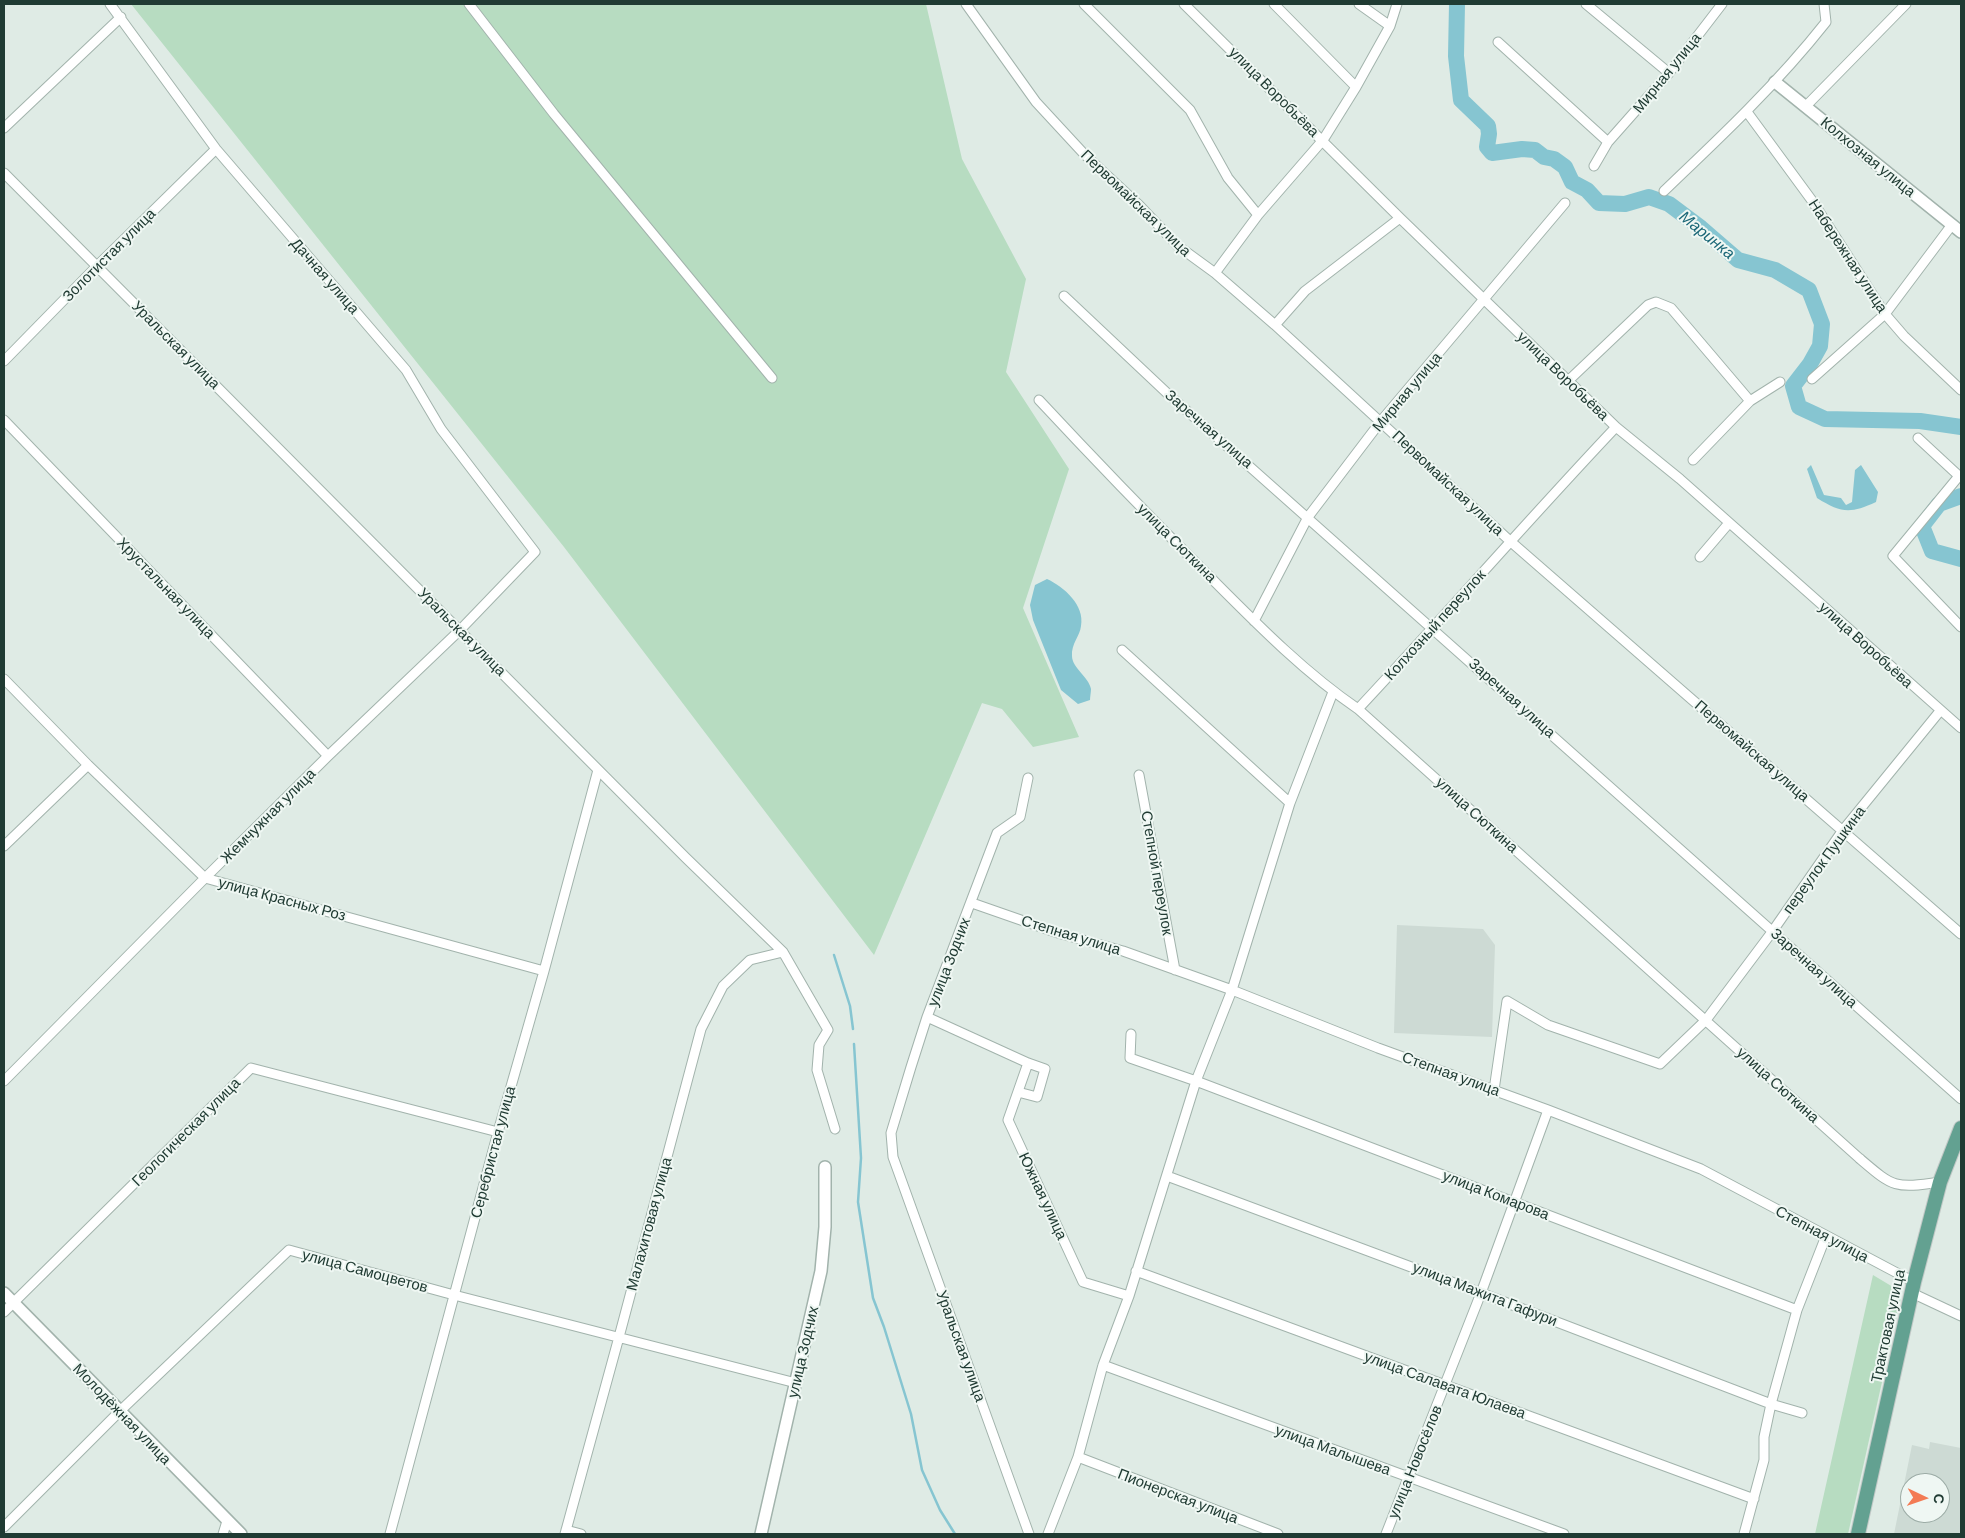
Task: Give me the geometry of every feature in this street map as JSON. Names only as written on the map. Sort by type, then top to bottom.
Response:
[{"type":"main road","name":"Трактовая улица","points":[[1858,1534],[1913,1288],[1940,1182],[1961,1132]]},
{"type":"street","name":"Дачная улица","points":[[110,4],[216,149],[406,370],[440,429],[535,552]]},
{"type":"street","points":[[469,4],[551,110],[772,378]]},
{"type":"street","name":"Первомайская улица","points":[[966,4],[1036,102],[1085,155],[1178,246],[1275,325],[1510,541],[1961,934]]},
{"type":"street","points":[[1084,4],[1190,110],[1228,178],[1258,215]]},
{"type":"street","name":"улица Воробьёва","points":[[1184,4],[1400,218],[1616,427],[1680,479],[1961,728]]},
{"type":"street","points":[[1274,4],[1356,87]]},
{"type":"street","points":[[1360,4],[1390,26]]},
{"type":"street","points":[[1214,274],[1258,215],[1323,140],[1356,87],[1390,26],[1397,4]]},
{"type":"street","points":[[1586,4],[1669,72]]},
{"type":"street","points":[[1598,12],[1604,4]]},
{"type":"street","name":"Мирная улица","points":[[1594,166],[1608,142],[1669,72],[1722,4]]},
{"type":"street","points":[[1664,191],[1747,112],[1775,82],[1826,22],[1824,4]]},
{"type":"street","points":[[1806,106],[1906,4]]},
{"type":"street","points":[[4,128],[121,17]]},
{"type":"street","points":[[1498,42],[1608,142]]},
{"type":"street","name":"Колхозная улица","points":[[1775,82],[1956,229]]},
{"type":"street","name":"Набережная улица","points":[[1747,112],[1813,202],[1885,314],[1904,336],[1961,390]]},
{"type":"street","name":"Золотистая улица","points":[[4,361],[216,149]]},
{"type":"street","name":"Уральская улица","points":[[4,173],[710,883],[783,952],[828,1030],[819,1045],[817,1070],[835,1129]]},
{"type":"street","name":"Мирная улица","points":[[1254,621],[1308,517],[1381,421],[1565,203]]},
{"type":"street","points":[[1275,325],[1305,291],[1400,218]]},
{"type":"street","points":[[1812,379],[1885,314],[1956,229]]},
{"type":"street","name":"Заречная улица","points":[[1064,296],[1168,394],[1434,628],[1961,1099]]},
{"type":"street","points":[[1569,380],[1648,305],[1656,302],[1671,308],[1750,401]]},
{"type":"street","points":[[1693,460],[1750,401],[1780,382]]},
{"type":"street","name":"улица Сюткина","points":[[1039,400],[1104,470],[1254,621],[1333,692],[1358,709],[1887,1182],[1910,1187],[1940,1182]]},
{"type":"street","name":"Хрустальная улица","points":[[4,420],[328,756]]},
{"type":"street","name":"Колхозный переулок","points":[[1358,709],[1616,427]]},
{"type":"street","points":[[1918,438],[1959,476],[1893,556],[1961,627]]},
{"type":"street","points":[[1700,557],[1730,523]]},
{"type":"street","name":"Жемчужная улица","points":[[4,1081],[328,756],[460,630],[535,552]]},
{"type":"street","points":[[1122,650],[1290,803]]},
{"type":"street","name":"улица Красных Роз","points":[[4,679],[88,765],[205,878],[544,971]]},
{"type":"street","points":[[1048,1534],[1078,1457],[1103,1365],[1129,1296],[1196,1081],[1232,990],[1290,803],[1333,692]]},
{"type":"street","name":"переулок Пушкина","points":[[1494,1090],[1507,1001],[1548,1026],[1660,1064],[1706,1020],[1772,932],[1843,830],[1940,711]]},
{"type":"street","points":[[4,846],[88,765]]},
{"type":"street","name":"Серебристая улица","points":[[390,1534],[598,770]]},
{"type":"street","name":"Степной переулок","points":[[1139,775],[1175,970]]},
{"type":"street","name":"улица Зодчих","points":[[894,1157],[891,1133],[927,1017],[972,903],[997,833],[1020,817],[1028,778]]},
{"type":"street","name":"Степная улица","points":[[972,903],[1058,933],[1123,951],[1232,990],[1369,1045],[1548,1110],[1701,1169],[1826,1236],[1913,1288]]},
{"type":"street","name":"Малахитовая улица","points":[[565,1532],[701,1029],[723,986],[750,960],[783,952]]},
{"type":"street","points":[[927,1017],[1045,1069],[1037,1097],[1018,1092]]},
{"type":"street","name":"улица Комарова","points":[[1131,1034],[1130,1058],[1196,1081],[1797,1310]]},
{"type":"street","name":"Южная улица","points":[[1028,1063],[1008,1120],[1083,1282],[1129,1296]]},
{"type":"street","name":"Геологическая улица","points":[[4,1312],[251,1068],[498,1132]]},
{"type":"street","name":"улица Новосёлов","points":[[1386,1534],[1481,1293],[1548,1110]]},
{"type":"street","name":"Уральская улица","points":[[894,1157],[1029,1534]]},
{"type":"street","name":"улица Зодчих","points":[[761,1534],[821,1271],[825,1167]]},
{"type":"street","name":"улица Мажита Гафури","points":[[1167,1176],[1771,1404],[1802,1413]]},
{"type":"street","points":[[1744,1534],[1764,1460],[1764,1437],[1771,1404],[1797,1310],[1826,1236]]},
{"type":"street","name":"улица Самоцветов","points":[[4,1527],[120,1411],[290,1250],[454,1295],[796,1383]]},
{"type":"street","name":"улица Салавата Юлаева","points":[[1136,1271],[1754,1499]]},
{"type":"street","points":[[1913,1288],[1961,1316]]},
{"type":"street","name":"Молодёжная улица","points":[[4,1293],[241,1534]]},
{"type":"street","name":"улица Малышева","points":[[1103,1365],[1564,1534]]},
{"type":"street","name":"Пионерская улица","points":[[1078,1457],[1278,1534]]},
{"type":"street","points":[[224,1534],[227,1521]]},
{"type":"street","points":[[565,1532],[581,1534]]},
{"type":"shaded area","points":[[1397,925],[1483,929],[1495,945],[1492,1037],[1394,1033]]},
{"type":"shaded area","points":[[1930,1442],[1961,1448],[1961,1534],[1894,1534],[1900,1504],[1900,1523],[1950,1523],[1950,1473],[1906,1473],[1912,1445],[1929,1449]]},
{"type":"green space","points":[[131,4],[926,4],[962,159],[1026,279],[1006,372],[1069,469],[1023,608],[1079,737],[1033,747],[1002,709],[982,703],[874,955],[564,547]]},
{"type":"green space","points":[[1873,1275],[1893,1287],[1901,1297],[1848,1534],[1815,1534]]},
{"type":"water","points":[[1811,465],[1824,495],[1841,498],[1846,505],[1852,502],[1855,470],[1861,465],[1878,492],[1876,502],[1852,510],[1839,509],[1825,503],[1817,498],[1807,469]]},
{"type":"water","points":[[1047,579],[1066,592],[1080,611],[1081,626],[1072,656],[1075,665],[1087,680],[1091,689],[1090,700],[1078,704],[1061,690],[1033,620],[1030,605],[1035,585]]},
{"type":"waterway","name":"Маринка","points":[[1457,4],[1456,56],[1461,100],[1488,126],[1487,147],[1492,153],[1522,149],[1535,150],[1544,157],[1554,159],[1565,167],[1572,182],[1587,190],[1599,203],[1625,204],[1649,197],[1669,204],[1701,228],[1738,260],[1775,270],[1809,290],[1822,324],[1820,346],[1810,364],[1793,386],[1799,407],[1825,419],[1920,421],[1961,427]]},
{"type":"waterway","name":"Маринка","points":[[1961,496],[1939,504],[1922,526],[1932,551],[1961,559]]},
{"type":"waterway","points":[[834,955],[850,1006],[853,1029]]},
{"type":"waterway","points":[[854,1044],[861,1158],[858,1202],[873,1298],[911,1414],[922,1470],[940,1510],[955,1534]]}]
